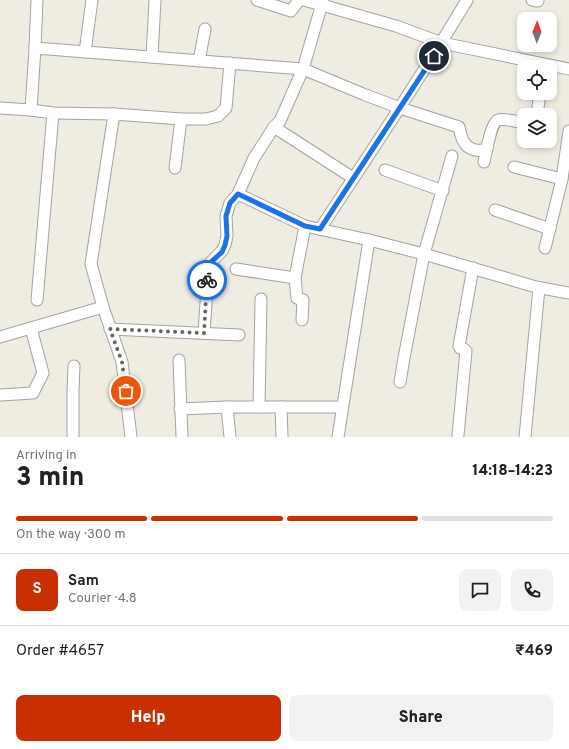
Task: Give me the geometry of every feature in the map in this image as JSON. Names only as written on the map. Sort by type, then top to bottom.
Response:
[{"type":"street","points":[[31,110],[37,0]]},
{"type":"street","points":[[85,52],[92,0]]},
{"type":"street","points":[[152,57],[155,0]]},
{"type":"street","points":[[257,0],[291,11],[299,0]]},
{"type":"street","points":[[304,0],[322,2],[396,26],[442,43],[517,60]]},
{"type":"street","points":[[320,229],[442,43],[467,0]]},
{"type":"street","points":[[204,333],[210,263],[222,252],[225,245],[227,236],[226,216],[230,203],[238,194],[254,158],[274,127],[280,121],[303,69],[322,2]]},
{"type":"street","points":[[199,61],[205,29]]},
{"type":"street","points":[[35,48],[303,69],[400,108],[458,127],[464,143],[470,148],[481,151],[487,149]]},
{"type":"street","points":[[0,108],[53,113],[114,114],[181,119],[206,119],[218,116],[226,108],[230,63]]},
{"type":"street","points":[[557,68],[569,69]]},
{"type":"street","points":[[37,300],[53,113]]},
{"type":"street","points":[[114,114],[91,264],[103,307],[122,362],[131,437]]},
{"type":"street","points":[[175,168],[181,119]]},
{"type":"street","points":[[484,162],[492,128],[495,122],[498,120],[503,120],[517,122]]},
{"type":"street","points":[[274,127],[353,178]]},
{"type":"street","points":[[545,248],[562,179],[569,131]]},
{"type":"street","points":[[400,382],[424,254],[452,156]]},
{"type":"street","points":[[514,168],[562,179]]},
{"type":"street","points":[[384,170],[443,191]]},
{"type":"street","points":[[238,194],[305,226],[424,254],[539,288],[569,293]]},
{"type":"street","points":[[495,210],[550,229]]},
{"type":"street","points":[[302,320],[302,300],[296,298],[295,278],[305,226]]},
{"type":"street","points":[[338,437],[369,240]]},
{"type":"street","points":[[458,435],[466,351],[459,346],[473,268]]},
{"type":"street","points":[[236,269],[295,278]]},
{"type":"street","points":[[525,437],[539,288]]},
{"type":"street","points":[[259,407],[261,299]]},
{"type":"street","points":[[0,337],[103,307]]},
{"type":"street","points":[[0,395],[33,393],[43,373],[31,328]]},
{"type":"street","points":[[110,329],[239,335]]},
{"type":"street","points":[[178,360],[182,437]]},
{"type":"street","points":[[73,437],[74,366]]},
{"type":"street","points":[[281,407],[282,437]]},
{"type":"street","points":[[180,409],[342,407]]},
{"type":"street","points":[[227,408],[230,437]]},
{"type":"way so far","points":[[126,391],[122,362],[110,329],[204,333],[207,280]]},
{"type":"route","points":[[207,280],[210,263],[222,252],[225,245],[227,236],[226,216],[230,203],[238,194],[305,226],[320,229],[434,56]]}]
